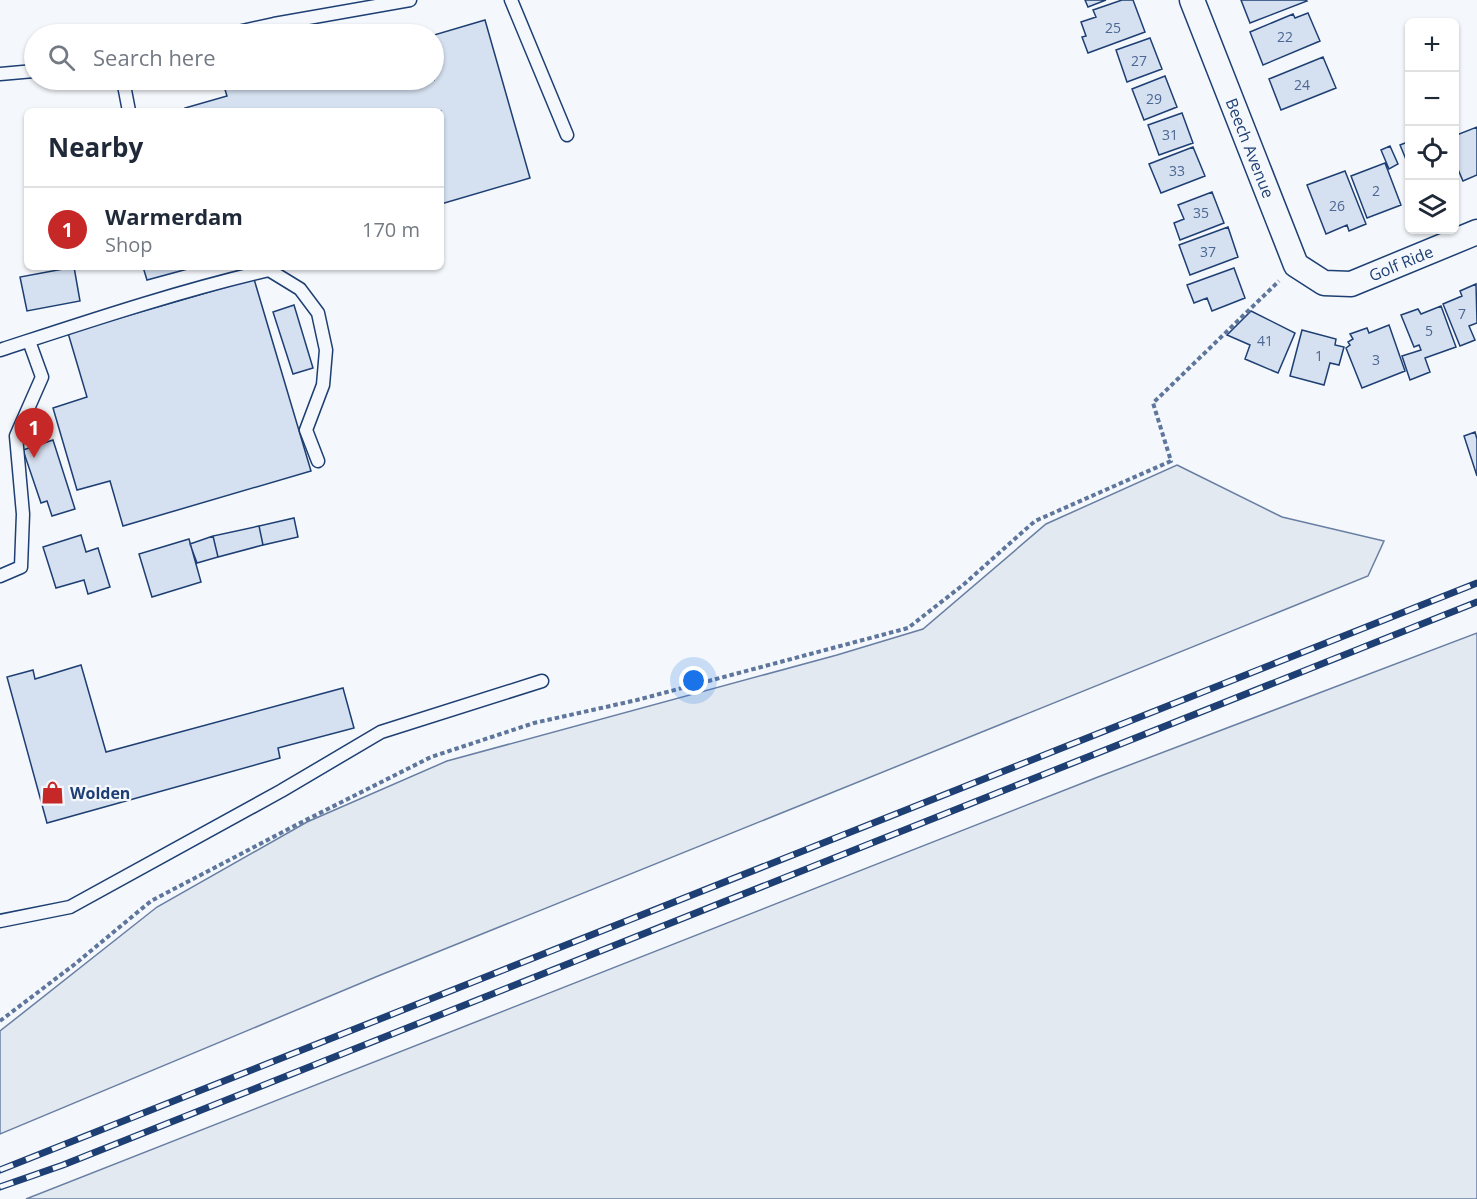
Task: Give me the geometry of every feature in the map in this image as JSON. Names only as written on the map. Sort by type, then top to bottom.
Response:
[{"type":"street","name":"Beech Avenue","points":[[1192,0],[1296,265]]},
{"type":"street","name":"Golf Ride","points":[[1296,265],[1324,283],[1351,285],[1477,232]]},
{"type":"lane","points":[[274,24],[410,0]]},
{"type":"lane","points":[[511,0],[567,135]]},
{"type":"lane","points":[[0,74],[24,72]]},
{"type":"lane","points":[[125,90],[128,108]]},
{"type":"lane","points":[[0,350],[100,317],[270,270],[300,289],[318,313],[326,350],[323,385],[306,430],[318,461]]},
{"type":"lane","points":[[0,576],[21,567],[23,514],[16,436],[42,377],[29,341]]},
{"type":"lane","points":[[0,921],[70,908],[281,791],[381,732],[543,681]]},
{"type":"path","points":[[0,1021],[75,964],[151,901],[431,757],[534,723],[637,700],[908,628],[963,585],[1035,521],[1171,461],[1153,403],[1296,265]]},
{"type":"shaded area","points":[[1177,465],[1282,517],[1384,541],[1368,576],[378,976],[0,1134],[0,1031],[157,907],[307,822],[447,761],[837,655],[923,629],[1046,524]]},
{"type":"shaded area","points":[[1477,633],[1477,1199],[26,1199],[1098,777]]},
{"type":"building","points":[[1085,0],[1106,0],[1088,7]]},
{"type":"building","points":[[1122,0],[1133,0],[1145,32],[1088,53],[1082,37],[1086,36],[1081,22],[1096,17],[1093,10]]},
{"type":"building","points":[[1241,0],[1306,0],[1307,1],[1250,23]]},
{"type":"building","points":[[1308,13],[1320,41],[1263,65],[1250,32],[1293,14],[1295,18]]},
{"type":"building","points":[[485,20],[530,178],[444,203],[444,108],[185,108],[227,96],[225,90],[444,90],[444,32]]},
{"type":"building","points":[[1150,38],[1162,69],[1127,82],[1116,50]]},
{"type":"building","points":[[1323,57],[1336,88],[1281,110],[1269,79]]},
{"type":"building","points":[[1165,76],[1177,107],[1144,120],[1132,89]]},
{"type":"building","points":[[1182,113],[1193,143],[1159,155],[1148,125]]},
{"type":"building","points":[[1477,127],[1477,175],[1463,181],[1459,172],[1459,134]]},
{"type":"building","points":[[1405,143],[1405,157],[1400,145]]},
{"type":"building","points":[[1390,146],[1398,164],[1389,169],[1381,150]]},
{"type":"building","points":[[1193,147],[1205,176],[1161,193],[1149,164]]},
{"type":"building","points":[[1385,163],[1401,205],[1367,218],[1351,176]]},
{"type":"building","points":[[1345,171],[1366,224],[1349,231],[1347,225],[1326,234],[1307,185]]},
{"type":"building","points":[[1212,192],[1224,223],[1180,240],[1174,223],[1184,219],[1178,205]]},
{"type":"building","points":[[1228,227],[1238,257],[1190,275],[1179,245]]},
{"type":"building","points":[[1234,268],[1245,298],[1212,311],[1207,298],[1194,303],[1187,285]]},
{"type":"building","points":[[58,270],[75,270],[80,301],[27,311],[20,277]]},
{"type":"building","points":[[144,270],[184,270],[147,280]]},
{"type":"building","points":[[254,279],[311,471],[123,526],[110,481],[77,490],[53,408],[87,397],[68,333]]},
{"type":"building","points":[[1476,284],[1477,323],[1469,326],[1475,340],[1460,346],[1443,304],[1462,296],[1460,291]]},
{"type":"building","points":[[294,305],[313,368],[293,374],[273,312]]},
{"type":"building","points":[[1441,306],[1456,347],[1425,358],[1430,372],[1410,380],[1402,356],[1421,350],[1419,345],[1414,347],[1401,315],[1418,309],[1421,314]]},
{"type":"building","points":[[1251,311],[1295,333],[1278,373],[1245,359],[1250,345],[1227,335]]},
{"type":"building","points":[[1389,325],[1405,371],[1362,388],[1346,348],[1350,345],[1348,342],[1353,339],[1350,334],[1367,328],[1369,333]]},
{"type":"building","points":[[1302,330],[1336,339],[1335,345],[1344,347],[1339,365],[1330,363],[1324,385],[1290,376]]},
{"type":"building","points":[[1475,432],[1477,439],[1477,476],[1464,436]]},
{"type":"building","points":[[53,440],[75,509],[52,516],[47,501],[41,503],[23,450]]},
{"type":"building","points":[[294,518],[298,537],[263,545],[259,526]]},
{"type":"building","points":[[259,526],[263,545],[218,557],[213,536]]},
{"type":"building","points":[[81,535],[86,552],[98,548],[110,587],[88,594],[84,580],[56,588],[43,547]]},
{"type":"building","points":[[213,536],[218,557],[197,563],[190,544]]},
{"type":"building","points":[[189,539],[201,582],[152,597],[139,554]]},
{"type":"building","points":[[81,665],[106,752],[343,688],[354,728],[278,748],[280,758],[47,823],[7,677],[33,670],[35,679]]},
{"type":"railway","points":[[0,1170],[1477,583]]},
{"type":"railway","points":[[0,1187],[63,1165],[1477,602]]},
{"type":"place","name":"Warmerdam","points":[[34,458]]},
{"type":"place","name":"Wolden","points":[[52,793]]}]
